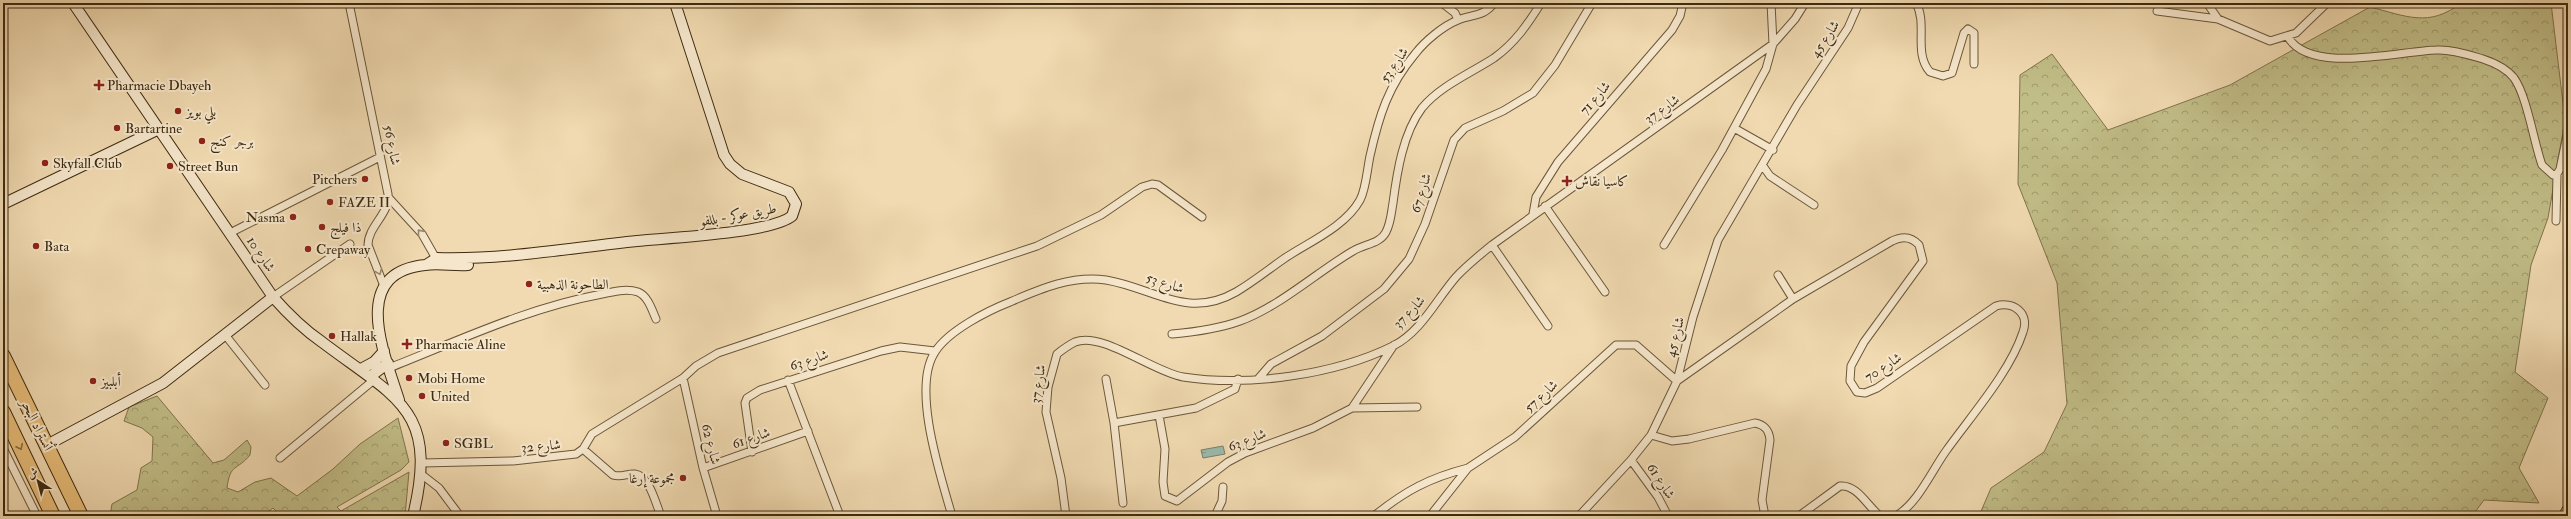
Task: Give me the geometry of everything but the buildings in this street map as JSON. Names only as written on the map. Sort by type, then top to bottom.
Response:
[{"type":"highway","name":"أتستراد البحر","points":[[3,356],[80,516]]},
{"type":"highway","name":"أتستراد البحر","points":[[3,412],[53,516]]},
{"type":"street","name":"شارع 10","points":[[73,3],[273,297],[298,324],[373,378],[399,400]]},
{"type":"street","name":"شارع 56","points":[[349,3],[389,198]]},
{"type":"street","name":"طريق عوكر - بللفو","points":[[384,286],[399,273],[426,264],[701,236],[783,222],[793,214],[796,204],[789,192],[742,174],[730,164],[724,155],[675,3]]},
{"type":"street","points":[[1442,3],[1455,13],[1458,20]]},
{"type":"street","name":"شارع 53","points":[[935,352],[971,320],[1025,295],[1078,279],[1104,280],[1130,285],[1188,304],[1213,303],[1236,292],[1348,217],[1361,199],[1379,114],[1396,81],[1415,53],[1442,30],[1458,20],[1481,14],[1494,3]]},
{"type":"street","points":[[1172,334],[1202,331],[1241,321],[1272,305],[1322,269],[1360,247],[1376,242],[1385,234],[1391,221],[1392,203],[1403,152],[1409,134],[1422,108],[1431,98],[1496,56],[1514,41],[1541,3]]},
{"type":"street","name":"شارع 67","points":[[1258,379],[1271,364],[1322,336],[1384,289],[1409,259],[1454,140],[1465,128],[1510,108],[1533,93],[1555,65],[1592,3]]},
{"type":"street","name":"شارع 71","points":[[1534,214],[1536,197],[1558,162],[1672,30],[1680,16],[1683,3]]},
{"type":"street","points":[[1664,245],[1734,128],[1766,69],[1773,44],[1771,3]]},
{"type":"street","name":"شارع 37","points":[[1066,516],[1061,478],[1046,412],[1048,387],[1057,354],[1075,342],[1090,341],[1110,346],[1182,377],[1258,379],[1309,373],[1352,361],[1394,345],[1414,330],[1455,278],[1492,245],[1773,44],[1795,19],[1805,3]]},
{"type":"street","name":"شارع 45","points":[[1579,516],[1631,460],[1651,435],[1677,381],[1693,317],[1718,240],[1763,166],[1797,105],[1848,28],[1859,3]]},
{"type":"street","points":[[1916,3],[1920,13],[1923,60],[1930,72],[1943,76],[1952,73],[1964,33],[1968,29],[1974,33],[1974,64]]},
{"type":"street","points":[[2207,3],[2218,19]]},
{"type":"street","points":[[2157,11],[2218,19],[2270,41],[2288,37],[2312,20],[2327,3]]},
{"type":"street","points":[[2288,37],[2292,45],[2302,51],[2325,56],[2382,56],[2437,50],[2471,55],[2498,65],[2510,74],[2517,84],[2542,165],[2550,174],[2557,174]]},
{"type":"street","points":[[1734,128],[1772,150]]},
{"type":"street","points":[[3,204],[159,129]]},
{"type":"street","points":[[2556,221],[2557,174],[2561,166],[2568,131]]},
{"type":"street","points":[[230,233],[380,157]]},
{"type":"street","points":[[1763,166],[1770,176],[1814,205]]},
{"type":"street","points":[[661,516],[648,484],[640,476],[635,474],[613,475],[583,449],[592,434],[684,378],[696,366],[718,353],[1054,239],[1101,215],[1130,194],[1150,184],[1158,185],[1202,217]]},
{"type":"street","points":[[413,516],[422,463],[412,422],[399,400],[384,351],[377,318],[379,300],[384,286],[368,245],[368,239],[385,210],[389,198],[422,234],[438,262]]},
{"type":"street","points":[[1545,206],[1605,292]]},
{"type":"street","name":"شارع 70","points":[[1677,381],[1793,298],[1898,238],[1909,238],[1919,245],[1923,257],[1921,265],[1864,342],[1852,366],[1851,384],[1855,390],[1862,394],[1877,388],[1996,306],[2008,304],[2024,316],[2024,331],[2016,349],[1987,395],[1924,486],[1896,516]]},
{"type":"street","points":[[47,445],[163,383],[226,336],[273,297],[350,244]]},
{"type":"street","points":[[1492,245],[1548,326]]},
{"type":"street","points":[[1778,274],[1793,298]]},
{"type":"street","points":[[280,458],[388,365],[528,312],[585,297],[626,290],[638,292],[646,298],[656,319]]},
{"type":"street","points":[[226,336],[265,385]]},
{"type":"street","name":"شارع 63","points":[[1159,415],[1165,450],[1163,488],[1165,496],[1177,501],[1228,462],[1245,453],[1313,428],[1352,408],[1394,345]]},
{"type":"street","name":"شارع 57","points":[[1430,516],[1468,468],[1515,437],[1616,345],[1636,345],[1677,381]]},
{"type":"street","name":"شارع 63","points":[[752,452],[745,409],[747,398],[760,390],[788,380],[900,347],[935,352]]},
{"type":"street","points":[[361,369],[374,362],[384,351]]},
{"type":"street","points":[[935,352],[929,368],[927,407],[930,431],[952,516]]},
{"type":"street","name":"شارع 62","points":[[684,378],[703,468],[718,516]]},
{"type":"street","points":[[1106,379],[1114,423],[1123,503]]},
{"type":"street","points":[[1114,423],[1196,408],[1210,403],[1235,389],[1238,379]]},
{"type":"street","points":[[788,380],[840,516]]},
{"type":"street","points":[[1352,408],[1417,407]]},
{"type":"street","points":[[1651,435],[1672,441],[1701,437],[1755,423],[1763,425],[1767,430],[1770,440],[1762,500],[1765,516]]},
{"type":"street","name":"شارع 61","points":[[703,468],[808,431]]},
{"type":"street","points":[[3,448],[37,516]]},
{"type":"street","name":"شارع 32","points":[[422,463],[461,463],[566,457],[583,449]]},
{"type":"street","name":"شارع 61","points":[[1631,460],[1658,497],[1668,516]]},
{"type":"street","points":[[1374,516],[1415,486],[1439,475],[1468,468]]},
{"type":"street","points":[[421,474],[439,488],[458,512],[456,516]]},
{"type":"street","points":[[1799,516],[1840,486],[1844,485],[1855,491],[1880,516]]},
{"type":"street","points":[[1215,516],[1222,501],[1223,487]]},
{"type":"street","points":[[2564,516],[2568,509]]},
{"type":"green space","points":[[2461,3],[2551,3],[2565,120],[2548,218],[2531,265],[2515,372],[2548,398],[2519,468],[2539,503],[2484,500],[2472,516],[1979,516],[1991,488],[2044,452],[2067,404],[2057,283],[2018,184],[2020,75],[2052,54],[2108,130],[2230,85],[2370,7],[2406,16],[2428,18],[2449,11]]},
{"type":"green space","points":[[157,396],[213,463],[224,460],[247,440],[251,447],[250,455],[232,471],[228,480],[227,488],[238,492],[255,482],[271,478],[297,496],[333,469],[360,444],[398,418],[409,462],[401,470],[337,507],[341,511],[409,472],[405,516],[281,516],[273,508],[262,516],[110,516],[112,504],[137,490],[141,468],[152,461],[153,437],[142,428],[124,421],[129,407]]},
{"type":"water","points":[[1223,446],[1225,454],[1203,458],[1201,450]]},
{"type":"place","name":"Pharmacie Dbayeh","points":[[99,85]]},
{"type":"place","name":"بلي بويز","points":[[178,111]]},
{"type":"place","name":"Bartartine","points":[[117,128]]},
{"type":"place","name":"برجر كنج","points":[[202,141]]},
{"type":"place","name":"Skyfall Club","points":[[45,163]]},
{"type":"place","name":"Street Bun","points":[[170,166]]},
{"type":"place","name":"Pitchers","points":[[365,179]]},
{"type":"place","name":"كاسيا نقاش","points":[[1567,181]]},
{"type":"place","name":"FAZE II","points":[[330,202]]},
{"type":"place","name":"Nasma","points":[[293,217]]},
{"type":"place","name":"ذا فيلج","points":[[322,227]]},
{"type":"place","name":"Bata","points":[[36,246]]},
{"type":"place","name":"Crepaway","points":[[308,249]]},
{"type":"place","name":"الطاحونة الذهبية","points":[[529,284]]},
{"type":"place","name":"Hallak","points":[[332,336]]},
{"type":"place","name":"Pharmacie Aline","points":[[407,344]]},
{"type":"place","name":"Mobi Home","points":[[409,378]]},
{"type":"place","name":"أبلبيز","points":[[93,381]]},
{"type":"place","name":"United","points":[[422,396]]},
{"type":"place","name":"SGBL","points":[[446,443]]},
{"type":"place","name":"مجموعة إرغا","points":[[683,478]]}]
